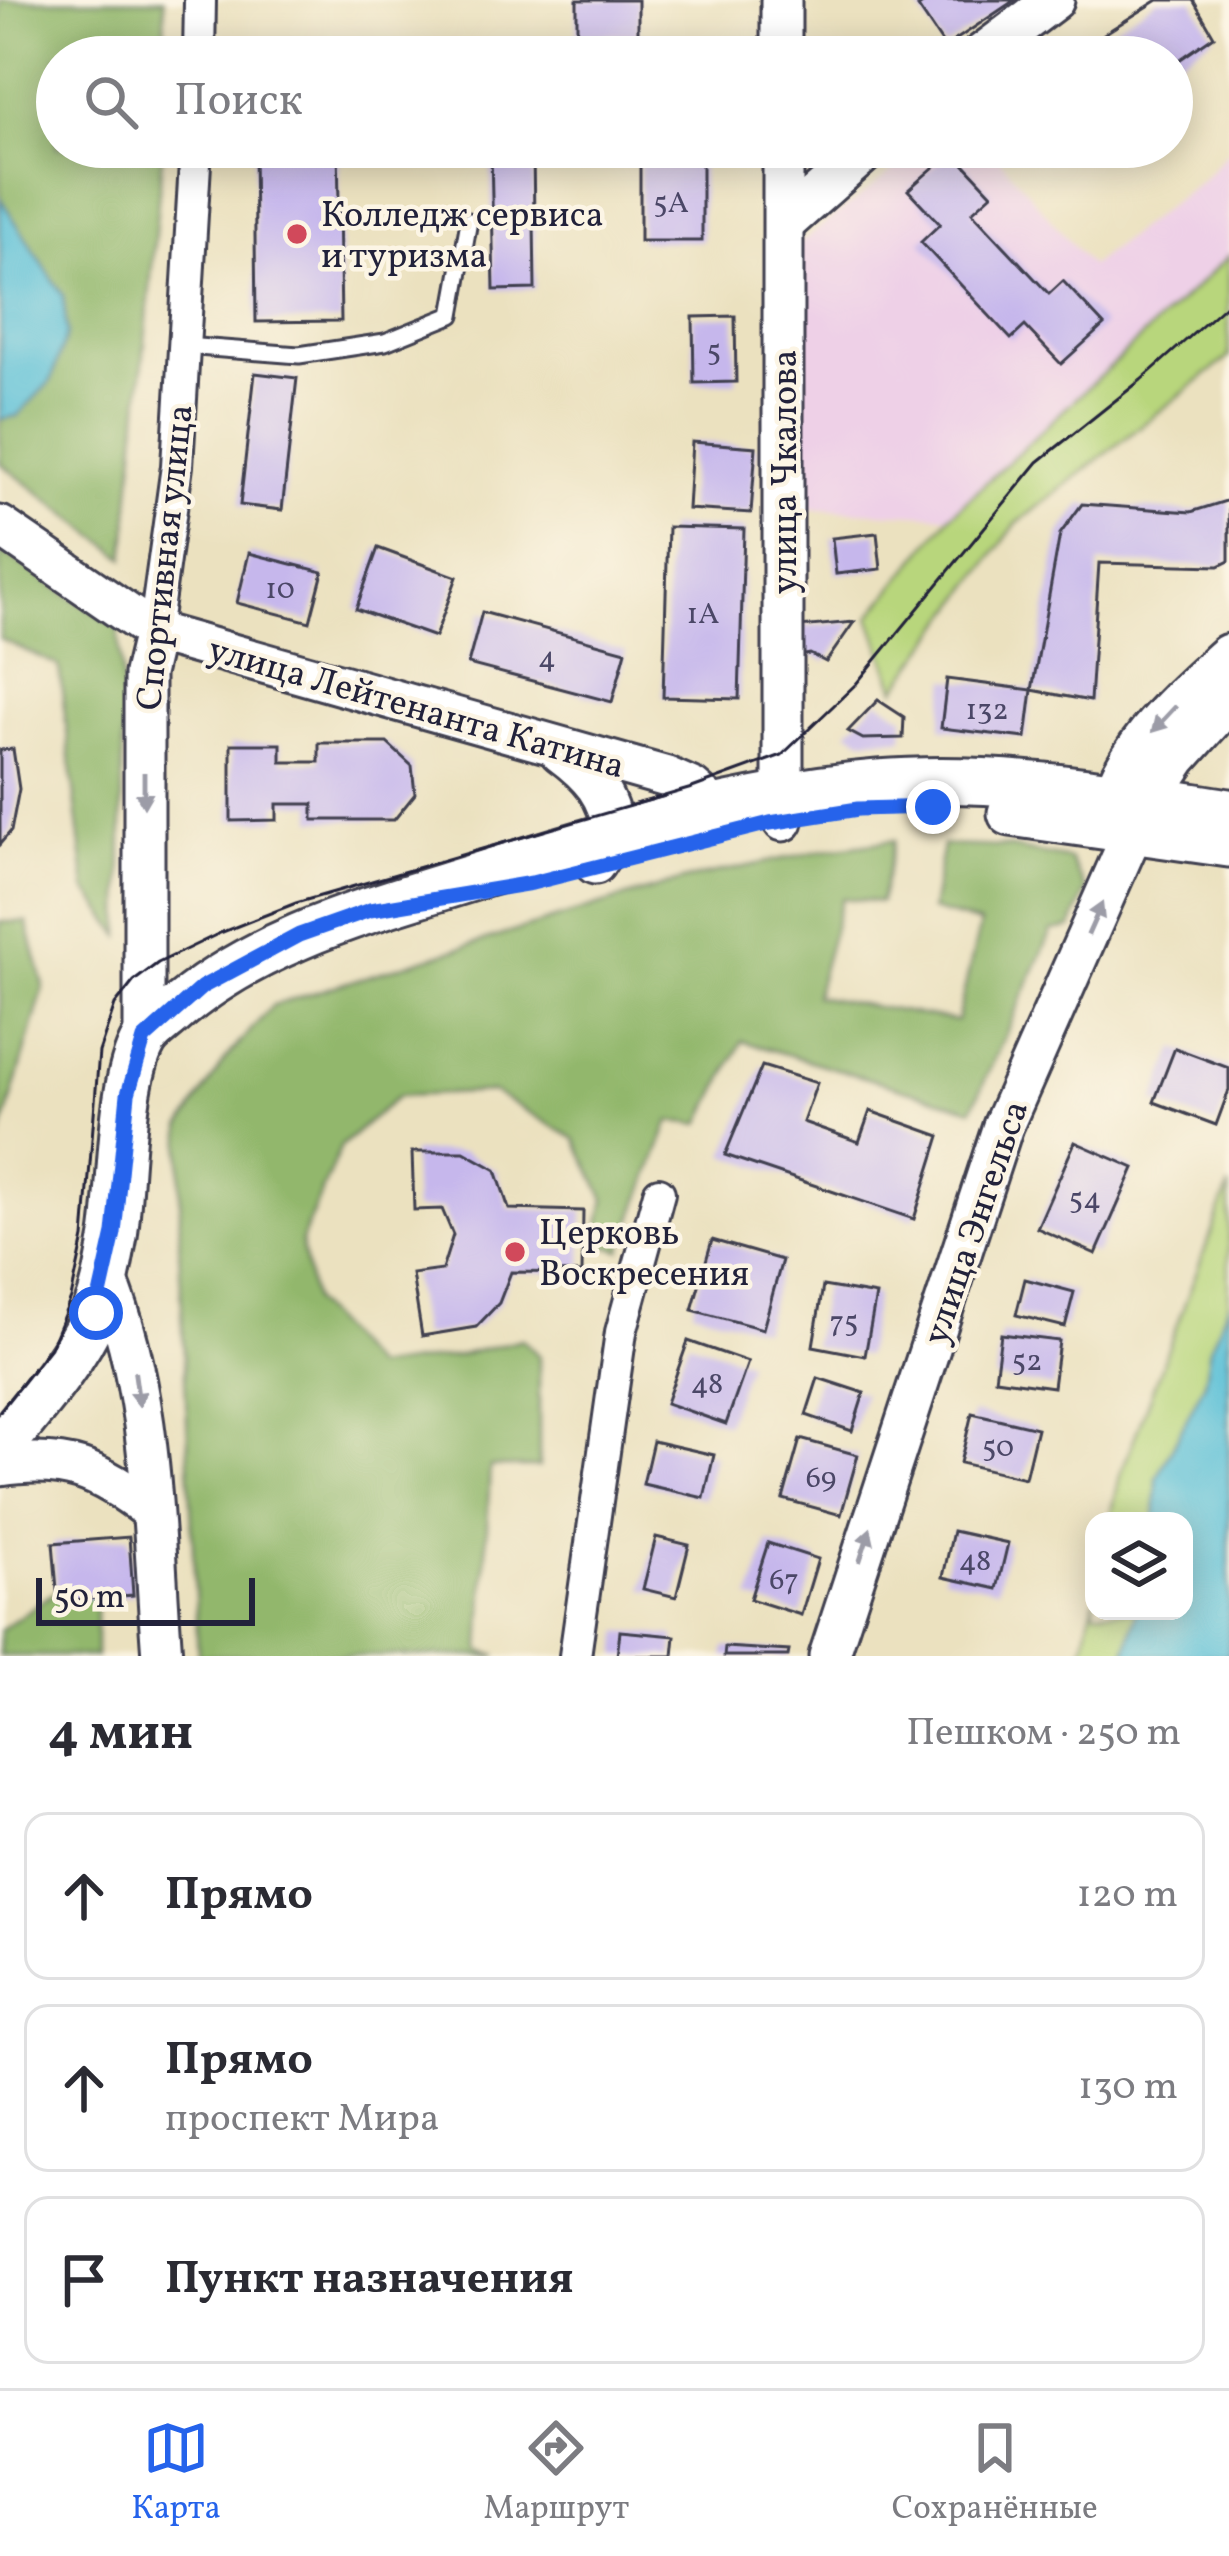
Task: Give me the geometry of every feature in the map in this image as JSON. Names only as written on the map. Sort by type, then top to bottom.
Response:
[{"type":"main road","points":[[1126,812],[1142,742],[1229,657]]},
{"type":"main road","points":[[1126,812],[1229,698]]},
{"type":"main road","points":[[0,1448],[96,1313],[106,1277],[128,1094],[144,1039],[202,987],[299,935],[370,910],[878,782],[960,781],[1126,812],[1229,844]]},
{"type":"main road","points":[[605,849],[715,807],[783,809]]},
{"type":"main road","points":[[1126,812],[1229,812]]},
{"type":"street","points":[[199,36],[200,0]]},
{"type":"street","points":[[781,0],[781,36]]},
{"type":"street","points":[[1007,36],[1054,0]]},
{"type":"street","name":"Спортивная улица","points":[[144,1039],[144,674],[177,466],[195,168]]},
{"type":"street","name":"улица Чкалова","points":[[783,168],[783,809]]},
{"type":"street","points":[[784,224],[847,168]]},
{"type":"street","name":"улица Лейтенанта Катина","points":[[0,526],[154,632],[667,777],[692,788],[715,807]]},
{"type":"street","points":[[548,743],[590,775],[604,796],[605,849]]},
{"type":"street","name":"улица Энгельса","points":[[830,1656],[1004,1126],[1126,812]]},
{"type":"street","points":[[144,944],[160,965],[202,987]]},
{"type":"street","points":[[575,1656],[621,1332],[659,1193]]},
{"type":"street","points":[[106,1277],[129,1336],[162,1656]]},
{"type":"street","points":[[0,1466],[37,1460],[85,1468],[150,1510]]},
{"type":"lane","points":[[185,346],[299,356],[385,342],[452,315],[469,220]]},
{"type":"shaded area","points":[[1229,150],[1229,256],[950,516],[798,508],[792,249],[897,168],[1008,168],[1090,266],[1204,178]]},
{"type":"green space","points":[[0,0],[164,0],[165,36],[36,36],[36,168],[161,168],[125,558],[0,463]]},
{"type":"green space","points":[[1229,256],[1229,357],[1016,524],[896,689],[870,617],[950,516]]},
{"type":"green space","points":[[0,551],[118,628],[123,695],[121,936],[86,889],[59,666],[0,639]]},
{"type":"green space","points":[[895,840],[880,902],[842,898],[815,996],[957,1021],[980,924],[931,910],[943,845],[1007,847],[1070,859],[1086,890],[1071,928],[1052,931],[972,1109],[742,1041],[701,1124],[670,1121],[621,1250],[596,1243],[605,1199],[575,1139],[493,1092],[398,1096],[341,1146],[301,1241],[313,1302],[373,1368],[457,1356],[522,1339],[539,1356],[539,1467],[490,1467],[481,1651],[498,1656],[198,1656],[179,1250],[182,1127],[223,1062],[273,1005],[683,880]]},
{"type":"green space","points":[[0,922],[27,922],[44,986],[0,1140]]},
{"type":"green space","points":[[1229,1186],[1229,1656],[1082,1656],[1090,1620],[1193,1620],[1193,1512],[1112,1512],[1120,1476]]},
{"type":"green space","points":[[96,1563],[96,1656],[0,1656],[0,1630]]},
{"type":"water","points":[[0,198],[63,295],[67,333],[51,381],[17,416],[0,419]]},
{"type":"water","points":[[1229,1303],[1229,1656],[1125,1656],[1135,1620],[1193,1620],[1193,1512],[1155,1512],[1157,1478],[1204,1384],[1210,1348]]},
{"type":"building","points":[[577,0],[638,0],[638,35],[577,35]]},
{"type":"building","points":[[929,0],[1015,0],[961,36],[938,36],[918,7]]},
{"type":"building","points":[[1158,0],[1193,0],[1214,36],[1193,50],[1193,36],[1104,34]]},
{"type":"building","name":"Колледж сервиса и туризма","points":[[254,168],[338,168],[341,321],[256,322]]},
{"type":"building","points":[[491,168],[533,168],[535,289],[494,290]]},
{"type":"building","points":[[640,168],[702,168],[702,241],[640,241]]},
{"type":"building","points":[[933,168],[968,168],[992,194],[972,212],[1049,294],[1063,281],[1104,325],[1061,364],[1025,326],[1011,339],[921,242],[940,224],[908,190]]},
{"type":"building","points":[[735,316],[736,382],[694,383],[693,317]]},
{"type":"building","points":[[255,373],[297,378],[282,510],[240,505]]},
{"type":"building","points":[[692,442],[756,447],[751,513],[688,509]]},
{"type":"building","points":[[1229,500],[1229,561],[1219,566],[1099,563],[1090,701],[1032,690],[1060,534],[1082,504],[1191,512]]},
{"type":"building","points":[[668,527],[744,529],[739,699],[663,697]]},
{"type":"building","points":[[877,533],[881,569],[836,574],[832,538]]},
{"type":"building","points":[[378,548],[457,577],[435,637],[356,609]]},
{"type":"building","points":[[249,553],[323,572],[310,622],[237,603]]},
{"type":"building","points":[[482,612],[626,651],[612,702],[468,664]]},
{"type":"building","points":[[854,622],[826,662],[810,654],[799,656],[798,627]]},
{"type":"building","points":[[947,679],[1032,690],[1026,738],[941,728]]},
{"type":"building","points":[[878,700],[904,717],[903,738],[863,739],[848,731]]},
{"type":"building","points":[[319,743],[387,743],[412,766],[415,794],[394,820],[313,820],[313,804],[277,804],[277,820],[231,821],[231,744],[281,744],[281,762],[319,762]]},
{"type":"building","points":[[13,749],[19,789],[11,831],[0,844],[0,750]]},
{"type":"building","points":[[1175,1048],[1229,1068],[1229,1090],[1216,1125],[1154,1102]]},
{"type":"building","points":[[762,1066],[817,1083],[803,1122],[859,1142],[870,1111],[940,1136],[914,1219],[725,1155]]},
{"type":"building","points":[[1075,1142],[1134,1168],[1096,1254],[1037,1228]]},
{"type":"building","name":"Церковь Воскресения","points":[[412,1152],[464,1152],[496,1170],[509,1209],[583,1211],[582,1273],[511,1272],[499,1303],[476,1327],[422,1336],[412,1274],[442,1270],[453,1235],[442,1209],[414,1210]]},
{"type":"building","points":[[712,1240],[782,1260],[763,1329],[692,1310]]},
{"type":"building","points":[[1025,1279],[1074,1292],[1065,1327],[1016,1315]]},
{"type":"building","points":[[823,1286],[876,1295],[865,1356],[813,1346]]},
{"type":"building","points":[[1001,1334],[1059,1341],[1053,1387],[995,1379]]},
{"type":"building","points":[[688,1341],[748,1362],[726,1424],[666,1403]]},
{"type":"building","points":[[818,1378],[864,1393],[852,1431],[806,1415]]},
{"type":"building","points":[[972,1413],[1037,1428],[1025,1478],[960,1463]]},
{"type":"building","points":[[800,1439],[858,1455],[841,1515],[783,1499]]},
{"type":"building","points":[[653,1441],[714,1455],[704,1498],[643,1484]]},
{"type":"building","points":[[953,1531],[1008,1543],[997,1589],[943,1577]]},
{"type":"building","points":[[129,1537],[133,1595],[58,1601],[53,1543]]},
{"type":"building","points":[[656,1537],[689,1545],[676,1597],[643,1589]]},
{"type":"building","points":[[768,1543],[818,1559],[801,1615],[750,1599]]},
{"type":"building","points":[[620,1631],[675,1636],[673,1656],[617,1656]]},
{"type":"building","points":[[725,1647],[789,1651],[788,1656],[724,1656]]},
{"type":"tram line","points":[[0,1411],[50,1348],[71,1298],[84,1238],[99,1052],[115,1005],[134,981],[158,963],[220,933],[296,903],[692,788],[782,755],[856,684],[1038,462],[1229,302]]},
{"type":"place","name":"Колледж сервиса и туризма","points":[[297,234]]},
{"type":"place","name":"Церковь Воскресения","points":[[515,1252]]},
{"type":"route","points":[[96,1313],[114,1233],[128,1094],[144,1039],[202,987],[299,935],[370,910],[532,883],[770,823],[858,809],[933,807]]}]
